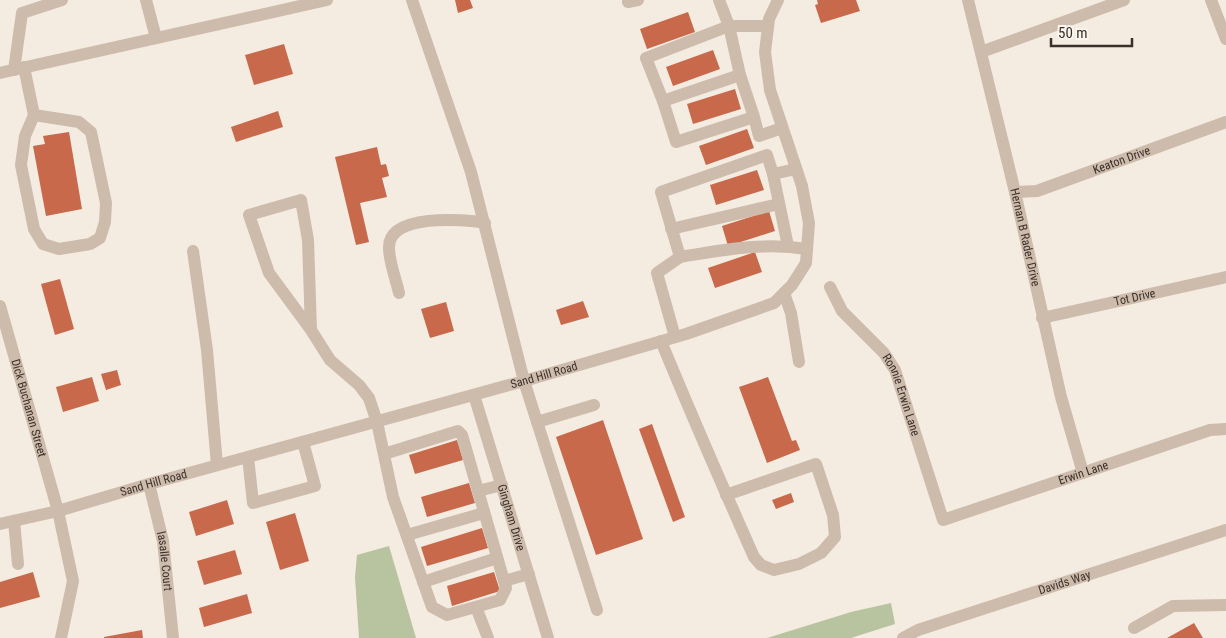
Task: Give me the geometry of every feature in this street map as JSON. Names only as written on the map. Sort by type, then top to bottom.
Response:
[{"type":"street","points":[[34,114],[79,122],[91,132],[106,203],[105,222],[100,238],[90,244],[59,249],[43,244],[34,229],[21,165],[25,136],[34,114],[19,69],[21,6],[62,0]]},
{"type":"street","points":[[146,0],[156,38]]},
{"type":"street","points":[[0,73],[327,0]]},
{"type":"street","points":[[412,0],[471,172],[524,381],[597,610]]},
{"type":"street","points":[[719,0],[729,26],[740,76],[759,136],[782,128]]},
{"type":"street","name":"Sand Hill Road","points":[[0,524],[58,511],[217,465],[524,381],[675,337],[774,303],[792,285],[806,263],[809,223],[796,169],[770,90],[765,52],[768,26],[778,0]]},
{"type":"street","name":"Hernan B Rader Drive","points":[[968,0],[1016,192],[1042,318],[1061,397],[1083,473]]},
{"type":"street","points":[[981,52],[1124,0]]},
{"type":"street","points":[[1210,0],[1226,39]]},
{"type":"street","points":[[754,116],[676,142],[663,101],[646,58],[729,26],[768,26]]},
{"type":"street","points":[[663,101],[740,76]]},
{"type":"street","points":[[748,98],[770,90]]},
{"type":"street","name":"Keaton Drive","points":[[1016,192],[1037,191],[1226,122]]},
{"type":"street","points":[[680,257],[660,192],[767,155],[773,174],[788,246]]},
{"type":"street","points":[[773,174],[796,169]]},
{"type":"street","points":[[311,330],[308,240],[301,200],[249,215],[270,273],[330,360],[359,385],[369,398],[377,422],[393,497],[432,607],[447,615],[500,600],[506,588],[462,435],[458,431],[384,454]]},
{"type":"street","points":[[671,229],[779,204]]},
{"type":"street","points":[[399,293],[389,246],[391,238],[399,230],[435,219],[458,218],[485,223]]},
{"type":"street","points":[[675,337],[657,273],[680,257],[747,246],[788,246],[807,249]]},
{"type":"street","points":[[193,251],[207,350],[217,465]]},
{"type":"street","name":"Tot Drive","points":[[1042,318],[1226,277]]},
{"type":"street","name":"Ronnie Erwin Lane","points":[[830,287],[842,311],[884,353],[895,370],[943,520]]},
{"type":"street","points":[[784,293],[790,313],[799,362]]},
{"type":"street","name":"Dick Buchanan Street","points":[[0,306],[58,511],[72,581],[61,638]]},
{"type":"street","points":[[661,341],[726,494],[754,557],[761,565],[774,570],[799,564],[821,553],[835,536],[832,515],[816,464],[726,494]]},
{"type":"street","name":"Gingham Drive","points":[[474,395],[548,638]]},
{"type":"street","points":[[537,422],[594,405]]},
{"type":"street","name":"Erwin Lane","points":[[943,520],[1210,430],[1226,429]]},
{"type":"street","points":[[465,446],[488,439]]},
{"type":"street","points":[[248,457],[253,503],[316,486],[303,442]]},
{"type":"street","name":"lasalle Court","points":[[149,484],[162,541],[173,638]]},
{"type":"street","points":[[478,491],[502,485]]},
{"type":"street","points":[[407,535],[484,513]]},
{"type":"street","points":[[14,521],[18,564]]},
{"type":"street","name":"Davids Way","points":[[904,638],[928,627],[1226,530]]},
{"type":"street","points":[[423,582],[497,558]]},
{"type":"street","points":[[504,581],[529,574]]},
{"type":"street","points":[[1134,628],[1173,606],[1226,605]]},
{"type":"street","points":[[476,607],[488,638]]},
{"type":"green space","points":[[389,546],[416,638],[359,638],[355,577],[357,555]]},
{"type":"green space","points":[[891,603],[895,624],[851,638],[767,638],[851,612]]},
{"type":"building","points":[[455,0],[470,0],[473,8],[458,13]]},
{"type":"building","points":[[817,0],[856,0],[860,11],[821,23],[815,5],[818,4]]},
{"type":"building","points":[[688,12],[695,32],[647,49],[640,29]]},
{"type":"building","points":[[284,44],[293,74],[254,85],[245,55]]},
{"type":"building","points":[[713,50],[720,69],[673,86],[666,67]]},
{"type":"building","points":[[735,89],[741,109],[693,124],[687,104]]},
{"type":"building","points":[[278,111],[283,127],[236,142],[231,127]]},
{"type":"building","points":[[747,129],[754,148],[706,165],[699,146]]},
{"type":"building","points":[[69,132],[82,209],[46,216],[33,146],[45,144],[43,136]]},
{"type":"building","points":[[377,147],[381,165],[386,164],[389,176],[382,178],[387,197],[360,203],[369,242],[356,245],[335,157]]},
{"type":"building","points":[[757,170],[764,190],[716,205],[710,185]]},
{"type":"building","points":[[769,211],[775,231],[728,246],[722,226]]},
{"type":"building","points":[[755,252],[762,272],[715,288],[708,268]]},
{"type":"building","points":[[60,279],[74,329],[55,335],[41,284]]},
{"type":"building","points":[[583,301],[589,317],[561,325],[556,310]]},
{"type":"building","points":[[446,302],[454,331],[430,338],[421,309]]},
{"type":"building","points":[[117,370],[121,385],[106,390],[101,374]]},
{"type":"building","points":[[92,377],[99,401],[63,412],[56,387]]},
{"type":"building","points":[[768,377],[792,441],[796,440],[800,450],[767,463],[739,387]]},
{"type":"building","points":[[603,420],[643,539],[596,555],[556,437]]},
{"type":"building","points":[[652,424],[685,517],[673,522],[639,429]]},
{"type":"building","points":[[457,440],[463,460],[415,474],[409,455]]},
{"type":"building","points":[[469,483],[475,503],[427,517],[421,497]]},
{"type":"building","points":[[791,493],[794,502],[776,509],[772,500]]},
{"type":"building","points":[[227,500],[234,524],[196,536],[189,512]]},
{"type":"building","points":[[295,513],[309,561],[280,570],[266,522]]},
{"type":"building","points":[[482,528],[488,548],[427,566],[421,547]]},
{"type":"building","points":[[235,550],[242,574],[204,585],[197,561]]},
{"type":"building","points":[[33,572],[40,597],[0,608],[0,582]]},
{"type":"building","points":[[494,572],[500,591],[452,606],[447,586]]},
{"type":"building","points":[[247,594],[252,613],[204,627],[199,608]]},
{"type":"building","points":[[1194,623],[1203,638],[1167,638]]},
{"type":"building","points":[[142,630],[143,638],[104,638],[104,637]]}]
